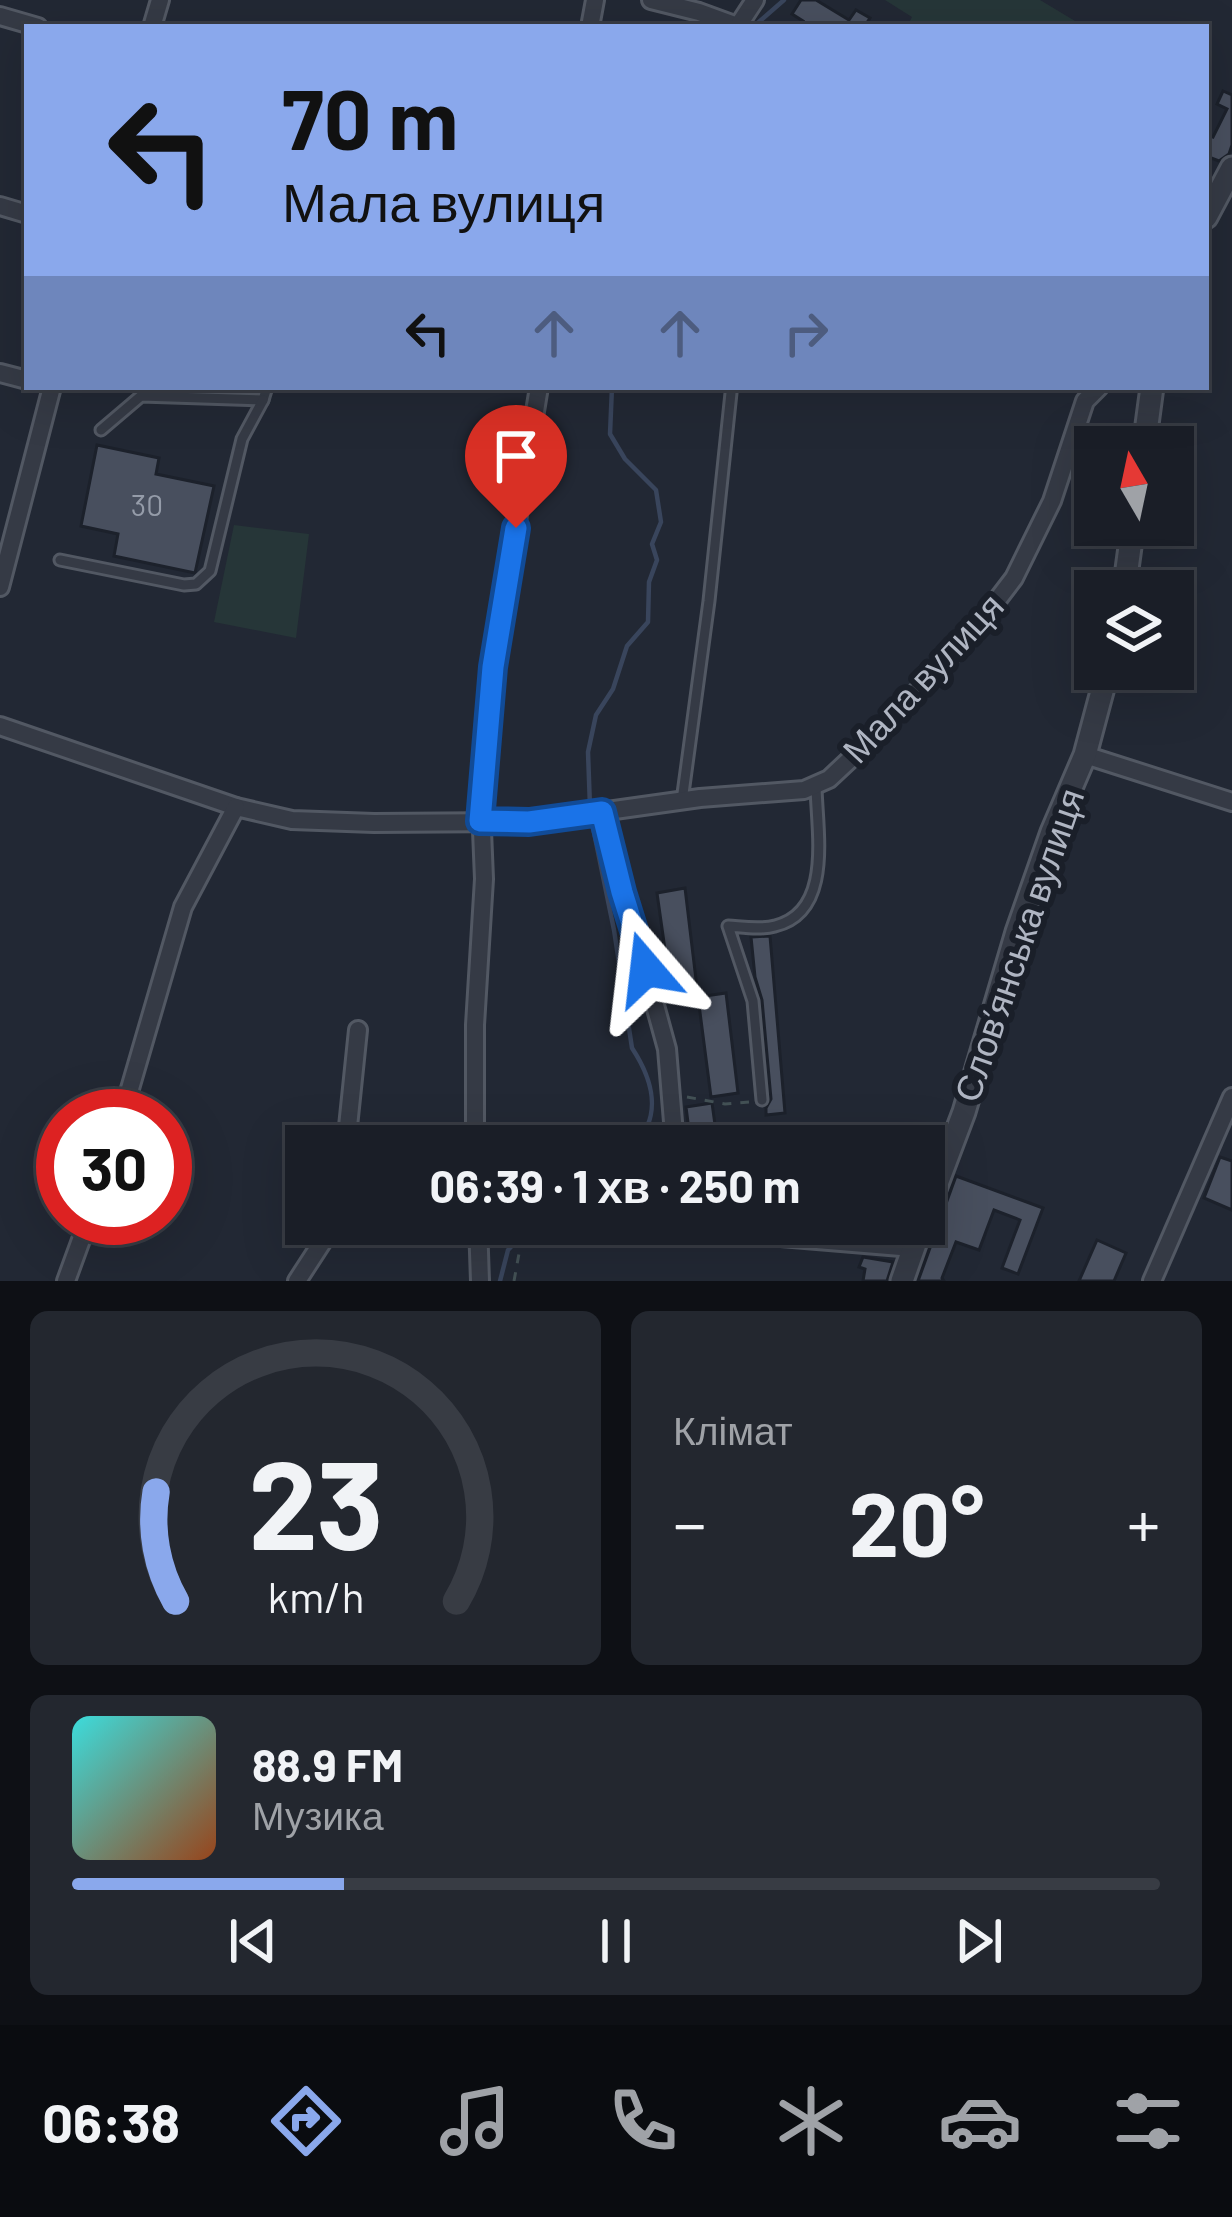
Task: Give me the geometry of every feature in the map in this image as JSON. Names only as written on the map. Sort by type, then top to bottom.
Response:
[{"type":"street","points":[[651,0],[733,24]]},
{"type":"street","points":[[1209,211],[1232,169]]},
{"type":"street","points":[[0,587],[51,390]]},
{"type":"street","points":[[475,1125],[475,1025],[484,879],[480,821],[493,667],[539,390]]},
{"type":"street","name":"Мала вулиця","points":[[0,726],[236,808],[292,820],[529,822],[816,787],[876,735],[973,633],[1014,578],[1052,501],[1084,401],[1097,390]]},
{"type":"street","points":[[1145,426],[1148,390]]},
{"type":"street","name":"Словʼянська вулиця","points":[[945,1163],[1017,932],[1084,755],[1102,690]]},
{"type":"street","points":[[1084,755],[1232,802]]},
{"type":"street","points":[[130,1089],[183,908],[236,808]]},
{"type":"street","points":[[602,812],[667,1049],[673,1125]]},
{"type":"street","points":[[348,1125],[358,1030]]},
{"type":"street","points":[[1152,1281],[1232,1097]]},
{"type":"street","points":[[66,1281],[79,1245]]},
{"type":"street","points":[[297,1281],[320,1245]]},
{"type":"street","points":[[479,1245],[480,1281]]},
{"type":"street","points":[[882,1245],[913,1248]]},
{"type":"street","name":"Словʼянська вулиця","points":[[902,1281],[914,1245]]},
{"type":"lane","points":[[60,560],[196,584],[210,571],[242,440],[266,390]]},
{"type":"lane","points":[[682,801],[710,601],[731,393]]},
{"type":"lane","points":[[101,430],[141,396],[263,400]]},
{"type":"lane","points":[[763,1100],[753,1001],[728,926],[772,928],[795,919],[810,903],[817,869],[816,787]]},
{"type":"path","points":[[670,1094],[725,1104],[763,1100]]},
{"type":"path","points":[[514,1281],[524,1245]]},
{"type":"shaded area","points":[[885,0],[1040,0],[1080,24],[908,24],[912,17]]},
{"type":"shaded area","points":[[234,525],[309,534],[296,638],[214,622]]},
{"type":"building","points":[[801,0],[816,0],[849,20],[856,10],[870,18],[866,24],[801,24],[792,14]]},
{"type":"building","points":[[1223,91],[1232,95],[1232,145],[1219,161],[1209,157],[1209,135],[1213,137],[1227,109],[1217,104]]},
{"type":"building","points":[[97,445],[159,458],[156,474],[214,486],[195,573],[114,556],[118,534],[81,526]]},
{"type":"building","points":[[685,888],[697,988],[671,992],[657,893]]},
{"type":"building","points":[[770,936],[785,1113],[766,1115],[771,1099],[751,937]]},
{"type":"building","points":[[726,993],[738,1093],[711,1097],[698,997]]},
{"type":"building","points":[[712,1103],[715,1125],[688,1125],[686,1107]]},
{"type":"building","points":[[1220,1157],[1232,1161],[1232,1210],[1204,1198]]},
{"type":"building","points":[[956,1176],[1043,1208],[1018,1274],[1002,1268],[1020,1220],[994,1210],[979,1250],[956,1242],[944,1281],[918,1281],[931,1245],[945,1245],[945,1206]]},
{"type":"building","points":[[1097,1240],[1126,1253],[1114,1281],[1079,1281]]},
{"type":"building","points":[[863,1257],[893,1262],[887,1281],[863,1281],[865,1269],[859,1267]]},
{"type":"waterway","points":[[756,24],[784,0]]},
{"type":"waterway","points":[[590,807],[588,752],[596,715],[613,689],[627,646],[648,622],[649,582],[657,560],[652,544],[661,522],[656,490],[625,459],[610,434],[612,390]]},
{"type":"waterway","points":[[591,818],[632,1048],[652,1098],[647,1125]]},
{"type":"waterway","points":[[500,1281],[513,1245]]},
{"type":"route","points":[[516,528],[493,667],[480,821],[529,822],[602,812],[646,969]]}]
